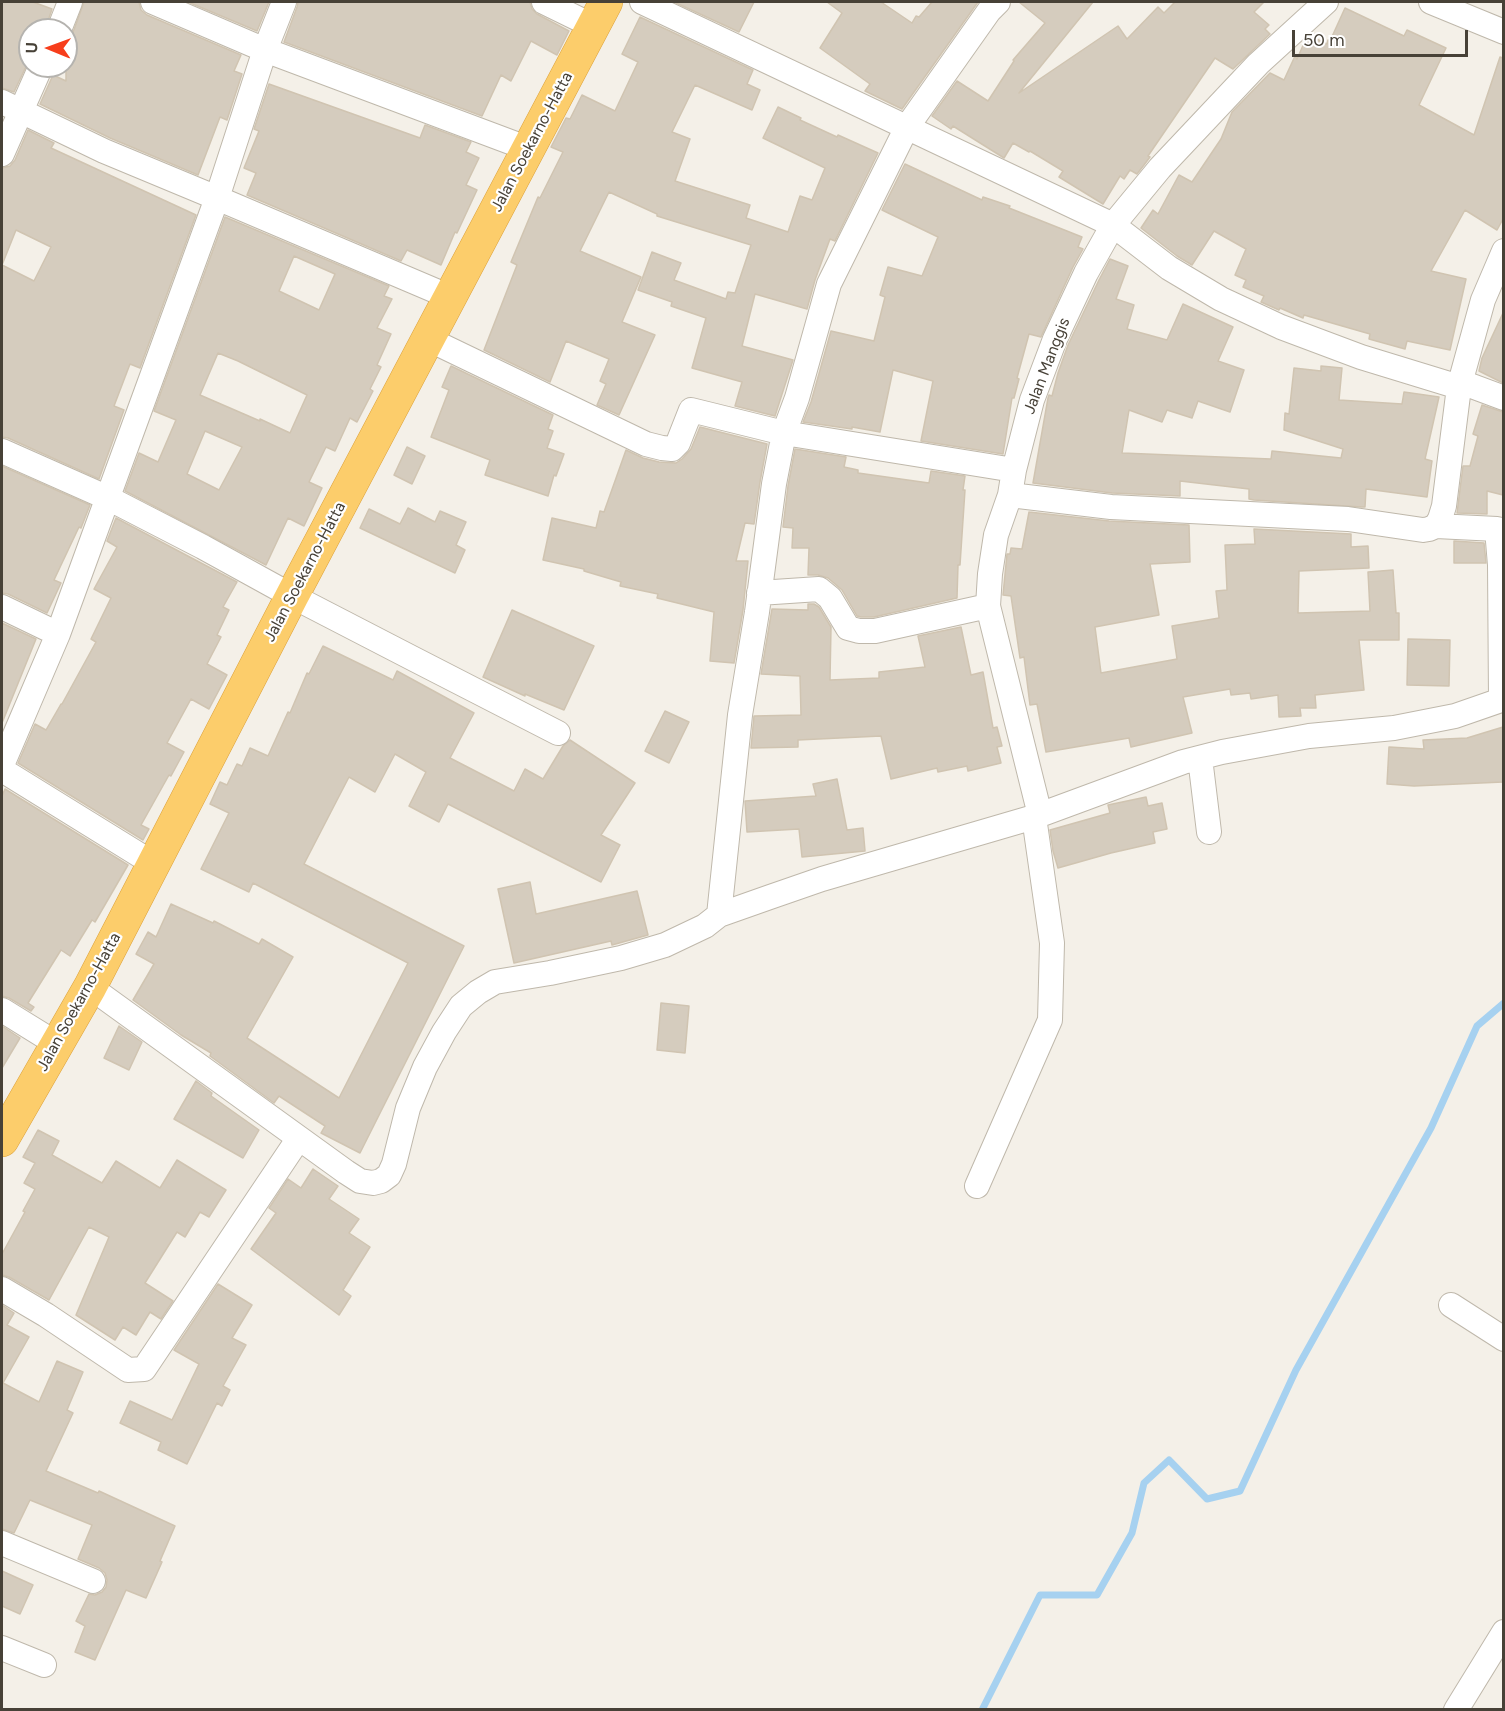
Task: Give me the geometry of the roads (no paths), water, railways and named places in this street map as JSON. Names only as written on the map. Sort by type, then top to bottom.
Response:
[{"type":"highway","name":"Jalan Soekarno-Hatta","points":[[2,1140],[90,987],[292,596],[599,14]]},
{"type":"street","points":[[64,18],[70,2]]},
{"type":"street","points":[[153,2],[265,50],[529,148]]},
{"type":"street","points":[[154,864],[3,758],[58,634],[218,198],[265,50],[284,2]]},
{"type":"street","points":[[544,2],[599,14]]},
{"type":"street","points":[[642,2],[1113,225],[1169,268],[1221,299],[1281,327],[1361,357],[1503,398]]},
{"type":"street","points":[[719,915],[740,715],[757,612],[774,484],[784,433],[829,284],[908,127],[989,11],[998,2]]},
{"type":"street","name":"Jalan Manggis","points":[[977,1186],[1050,1020],[1052,943],[1037,816],[988,606],[996,535],[1010,495],[1032,400],[1054,339],[1086,273],[1113,225],[1160,168],[1258,64],[1326,2]]},
{"type":"street","points":[[1431,2],[1503,32]]},
{"type":"street","points":[[2,154],[11,107],[32,78]]},
{"type":"street","points":[[11,107],[104,151],[450,297]]},
{"type":"street","points":[[1436,526],[1444,506],[1460,385],[1483,300],[1503,251]]},
{"type":"street","points":[[428,339],[646,444],[662,448],[672,449],[678,442],[690,410],[784,433],[1014,470]]},
{"type":"street","points":[[2,451],[108,498],[558,733]]},
{"type":"street","points":[[90,987],[360,1181],[373,1183],[389,1175],[394,1164],[408,1108],[425,1067],[461,1006],[495,982],[621,958],[664,945],[705,926],[719,915],[822,879],[1037,816],[1200,758],[1308,736],[1394,728],[1455,716],[1502,699],[1500,565],[1497,529],[1436,526],[1423,530],[1348,519],[1111,507],[1010,495]]},
{"type":"street","points":[[759,592],[819,589],[830,598],[848,628],[859,631],[875,631],[988,606]]},
{"type":"street","points":[[2,607],[58,634]]},
{"type":"street","points":[[1200,758],[1209,832]]},
{"type":"street","points":[[2,1010],[57,1044]]},
{"type":"street","points":[[2,1289],[46,1314],[128,1370],[144,1369],[300,1138]]},
{"type":"street","points":[[1450,1305],[1503,1339]]},
{"type":"street","points":[[2,1543],[93,1581]]},
{"type":"street","points":[[1456,1710],[1503,1632]]},
{"type":"street","points":[[2,1648],[44,1665]]},
{"type":"waterway","points":[[982,1710],[1040,1595],[1097,1595],[1132,1533],[1144,1483],[1169,1460],[1207,1499],[1240,1491],[1296,1370],[1431,1128],[1477,1026],[1504,1003]]}]
